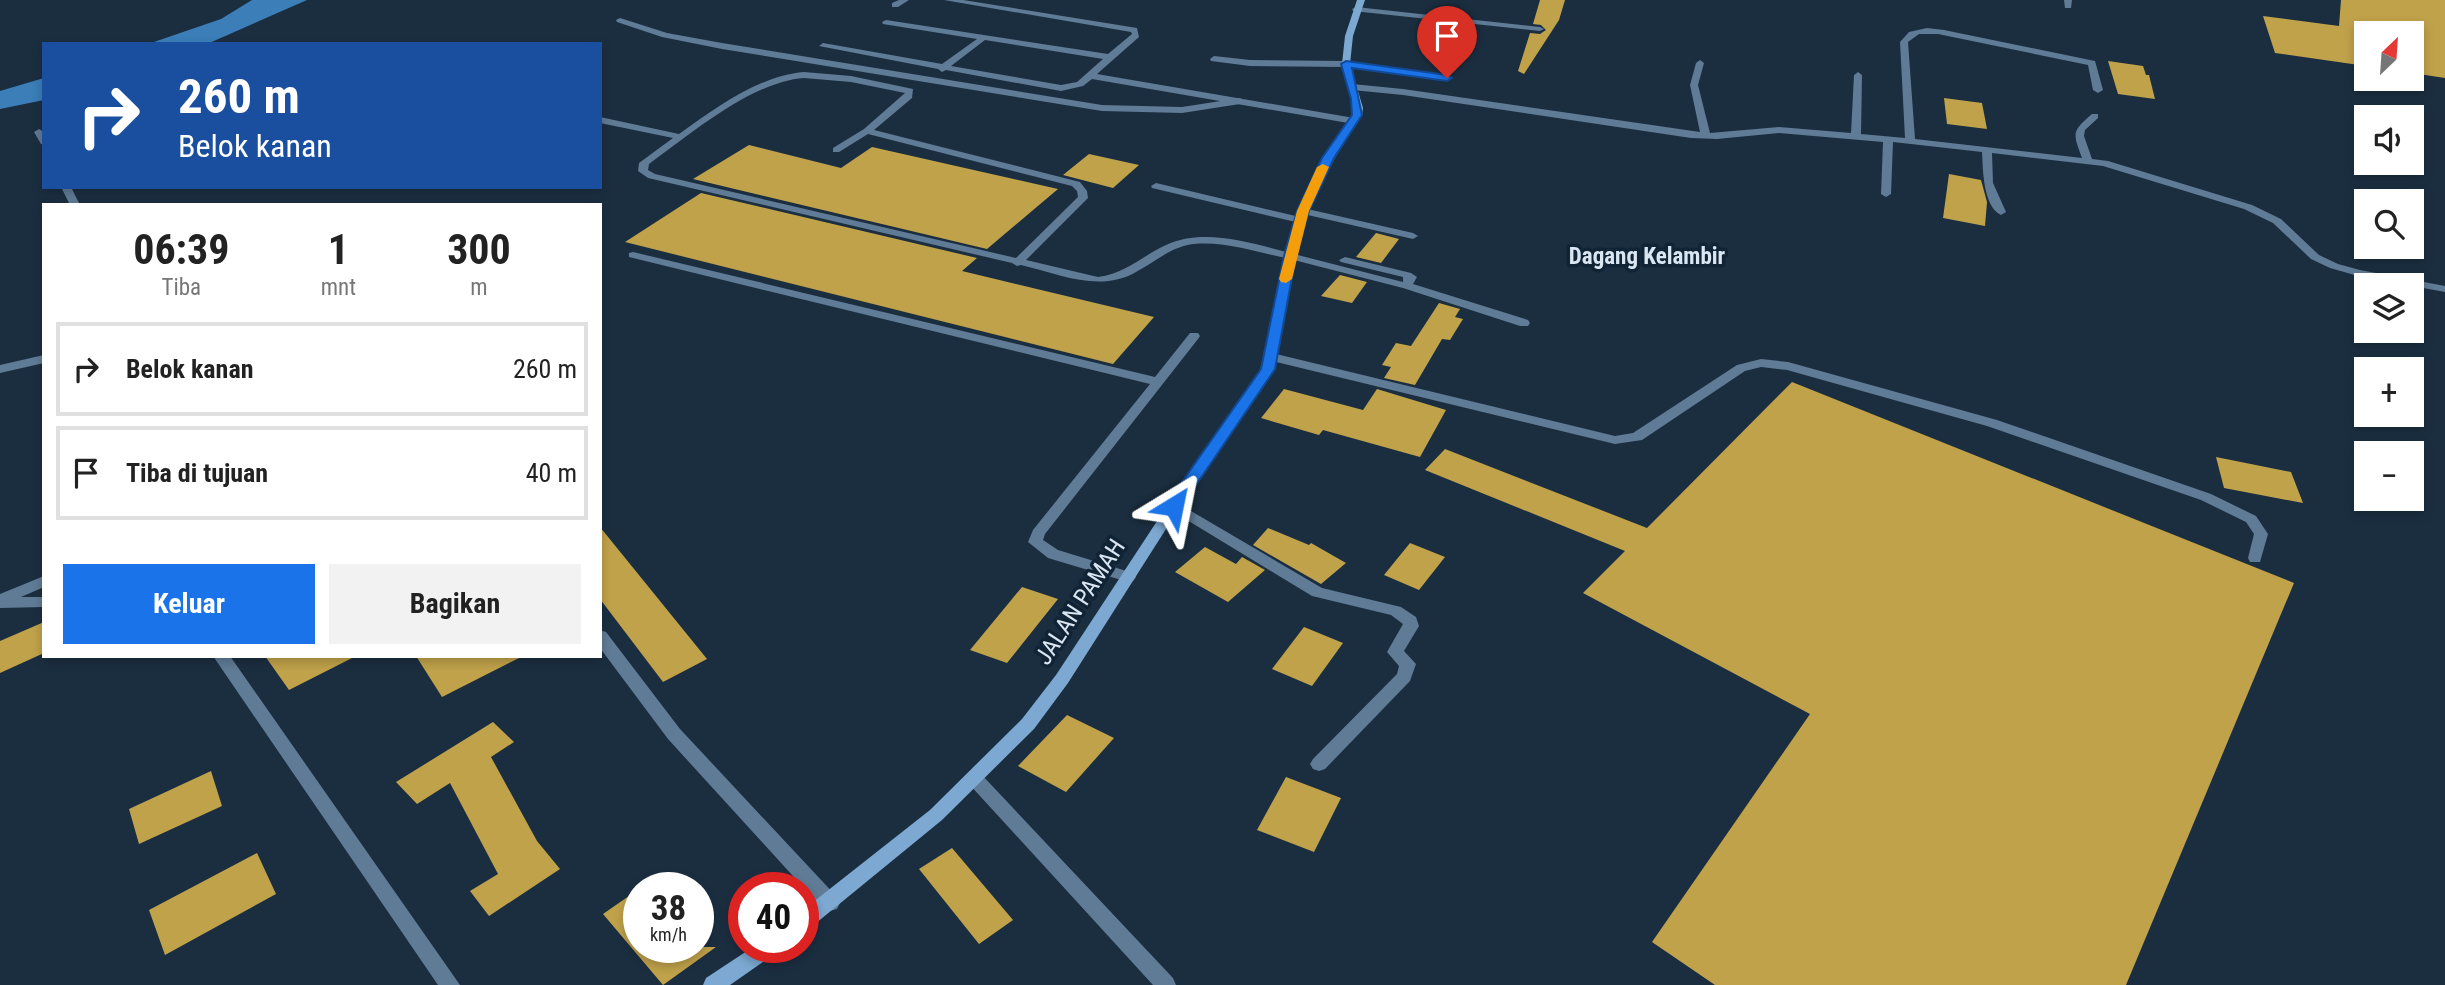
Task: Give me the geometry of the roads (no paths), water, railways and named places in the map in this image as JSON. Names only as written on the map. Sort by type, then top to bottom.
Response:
[{"type":"street","points":[[895,5],[905,0]]},
{"type":"street","points":[[823,46],[1061,88],[1080,84],[1136,35],[1134,30],[948,0]]},
{"type":"street","points":[[1090,76],[1354,121],[1358,108],[1346,64],[1349,36],[1361,0]]},
{"type":"street","points":[[1356,9],[1540,29]]},
{"type":"street","points":[[620,20],[709,43],[1090,106],[1139,111],[1182,110],[1240,101]]},
{"type":"street","points":[[886,22],[1110,57]]},
{"type":"street","points":[[1910,141],[1904,42],[1911,33],[1944,32],[2092,63],[2098,90]]},
{"type":"street","points":[[942,69],[982,39]]},
{"type":"street","points":[[1214,59],[1250,63],[1346,64],[1447,78]]},
{"type":"street","points":[[1700,63],[1695,85],[1706,136]]},
{"type":"street","points":[[836,150],[867,131],[909,96],[910,91],[815,75],[795,75],[773,80],[681,137],[644,163],[643,171],[652,176],[1098,280],[1122,278],[1184,242],[1291,252],[1524,323]]},
{"type":"street","points":[[1856,136],[1858,75]]},
{"type":"street","points":[[1352,87],[1391,90],[1706,136],[1779,131],[1856,136],[2088,161],[2133,170],[2248,207],[2277,221],[2315,257],[2334,266],[2445,289]]},
{"type":"street","points":[[2088,161],[2079,136],[2080,129],[2095,116]]},
{"type":"street","points":[[602,120],[681,137]]},
{"type":"street","name":"JALAN PAMAH","points":[[819,911],[936,815],[975,779],[1046,702],[1174,506],[1262,380],[1272,358],[1291,252],[1302,216],[1328,158],[1354,121]]},
{"type":"street","points":[[867,131],[1076,184],[1083,191],[1083,198],[1017,263]]},
{"type":"street","points":[[1885,194],[1888,139]]},
{"type":"street","points":[[1987,149],[1988,183],[2000,212]]},
{"type":"street","points":[[1156,186],[1413,236]]},
{"type":"street","points":[[633,255],[1159,382]]},
{"type":"street","points":[[1128,577],[1053,554],[1035,542],[1038,533],[1194,336]]},
{"type":"street","points":[[1272,358],[1615,440],[1637,437],[1741,368],[1761,363],[1788,366],[1992,423],[2206,497],[2251,519],[2261,534],[2255,558]]},
{"type":"street","points":[[0,369],[42,359]]},
{"type":"street","points":[[1174,506],[1317,592],[1396,611],[1410,621],[1411,626],[1395,652],[1408,664],[1404,677],[1319,764]]},
{"type":"street","points":[[0,601],[42,582]]},
{"type":"street","points":[[0,601],[42,602]]},
{"type":"street","points":[[602,639],[674,734],[830,903]]},
{"type":"street","points":[[222,658],[450,985]]},
{"type":"street","points":[[975,779],[1166,985]]},
{"type":"street","points":[[713,985],[745,963]]},
{"type":"water","points":[[252,0],[307,0],[212,42],[154,42],[221,19]]},
{"type":"water","points":[[42,79],[42,100],[0,109],[0,91]]},
{"type":"district","name":"Dagang Kelambir","points":[[1647,256]]}]
